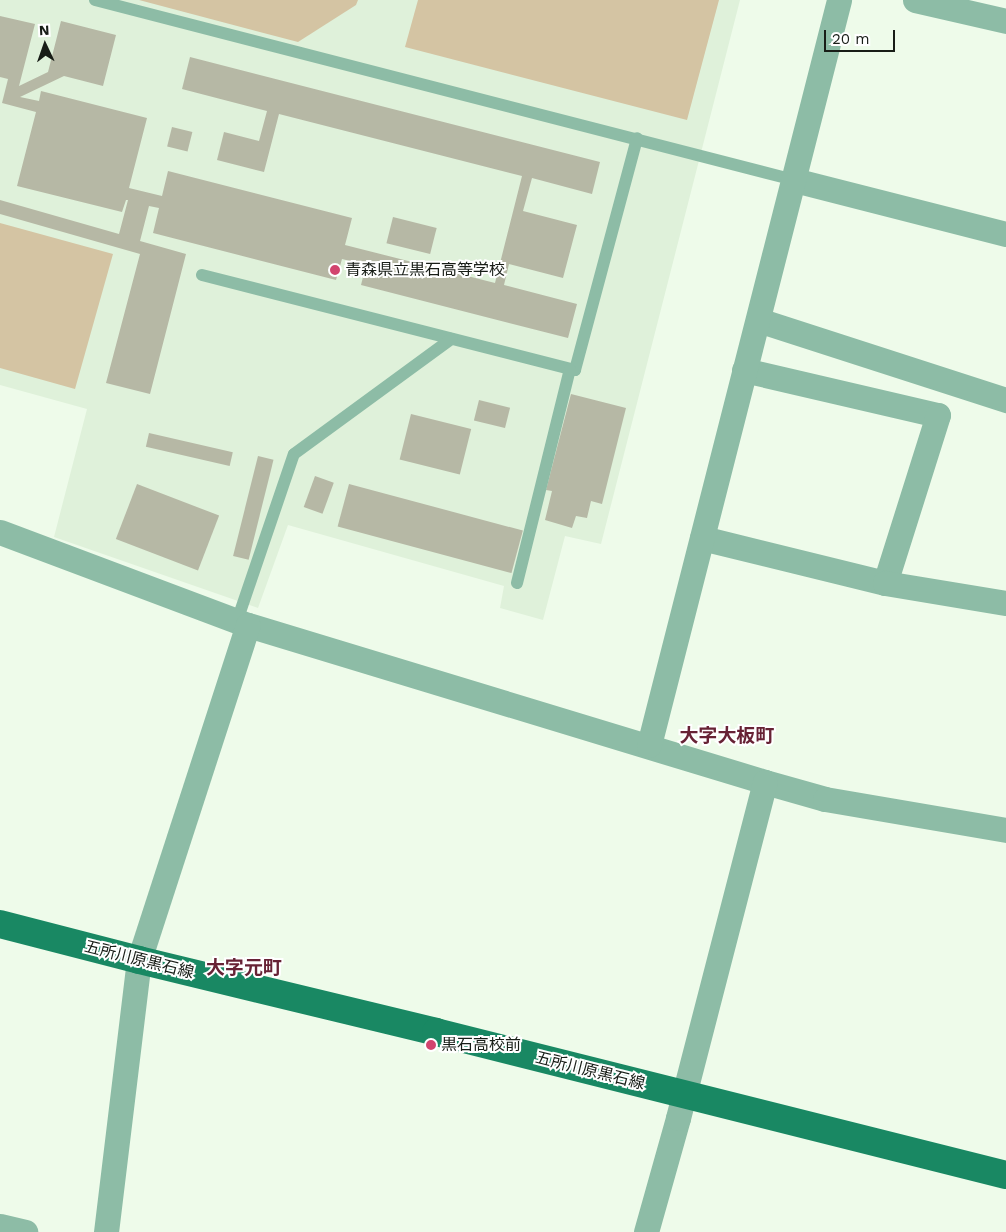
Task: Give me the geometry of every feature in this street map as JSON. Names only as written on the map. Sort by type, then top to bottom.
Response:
[{"type":"main road","name":"五所川原黒石線","points":[[0,924],[1006,1175]]},
{"type":"street","points":[[649,745],[839,0]]},
{"type":"street","points":[[915,0],[1006,21]]},
{"type":"street","points":[[794,180],[1006,234]]},
{"type":"street","points":[[758,320],[1006,400]]},
{"type":"street","points":[[744,370],[938,415],[885,583]]},
{"type":"street","points":[[0,532],[243,623],[649,745],[765,782],[825,799],[1006,830]]},
{"type":"street","points":[[702,538],[885,583],[1006,603]]},
{"type":"street","points":[[106,1232],[139,960],[243,623]]},
{"type":"street","points":[[646,1232],[765,782]]},
{"type":"street","points":[[0,1226],[25,1232]]},
{"type":"lane","points":[[95,0],[637,138],[794,180]]},
{"type":"lane","points":[[202,275],[575,370],[637,138]]},
{"type":"lane","points":[[243,623],[294,454],[451,339]]},
{"type":"lane","points":[[517,584],[570,369]]},
{"type":"shaded area","name":"青森県立黒石高等学校","points":[[0,0],[740,0],[601,544],[565,536],[543,620],[500,608],[504,586],[288,525],[258,608],[54,537],[87,409],[0,385]]},
{"type":"shaded area","points":[[139,0],[358,0],[356,5],[298,42]]},
{"type":"shaded area","points":[[418,0],[719,0],[687,120],[405,47]]},
{"type":"shaded area","points":[[0,223],[113,254],[75,389],[0,368]]},
{"type":"building","points":[[0,16],[35,24],[19,86],[48,72],[61,21],[116,35],[103,86],[64,76],[20,97],[39,101],[41,91],[147,118],[129,188],[162,196],[168,171],[352,218],[345,245],[495,283],[522,176],[279,114],[264,172],[217,160],[224,132],[259,141],[267,111],[182,89],[190,57],[600,162],[592,194],[532,178],[523,211],[577,225],[563,278],[509,264],[504,285],[577,304],[568,338],[361,285],[366,265],[342,259],[336,280],[153,233],[159,208],[149,206],[140,241],[186,254],[150,394],[106,383],[140,254],[0,214],[0,200],[119,234],[128,200],[126,200],[122,212],[17,186],[36,112],[2,103],[8,79],[0,77]]},
{"type":"building","points":[[172,127],[192,132],[188,151],[167,146]]},
{"type":"building","points":[[393,217],[437,228],[430,254],[386,243]]},
{"type":"building","points":[[571,394],[626,408],[602,504],[591,501],[587,518],[576,516],[572,528],[545,520],[552,491],[546,490]]},
{"type":"building","points":[[479,400],[510,408],[505,428],[474,420]]},
{"type":"building","points":[[411,414],[471,429],[460,475],[400,460]]},
{"type":"building","points":[[149,433],[233,452],[230,466],[146,447]]},
{"type":"building","points":[[258,456],[274,460],[249,560],[233,556]]},
{"type":"building","points":[[315,476],[334,483],[323,514],[304,507]]},
{"type":"building","points":[[137,484],[219,516],[198,571],[116,539]]},
{"type":"building","points":[[349,484],[523,531],[511,573],[338,527]]},
{"type":"place","name":"青森県立黒石高等学校","points":[[335,270]]},
{"type":"place","name":"黒石高校前","points":[[431,1045]]},
{"type":"district","name":"大字大板町","points":[[727,736]]},
{"type":"district","name":"大字元町","points":[[244,968]]}]
